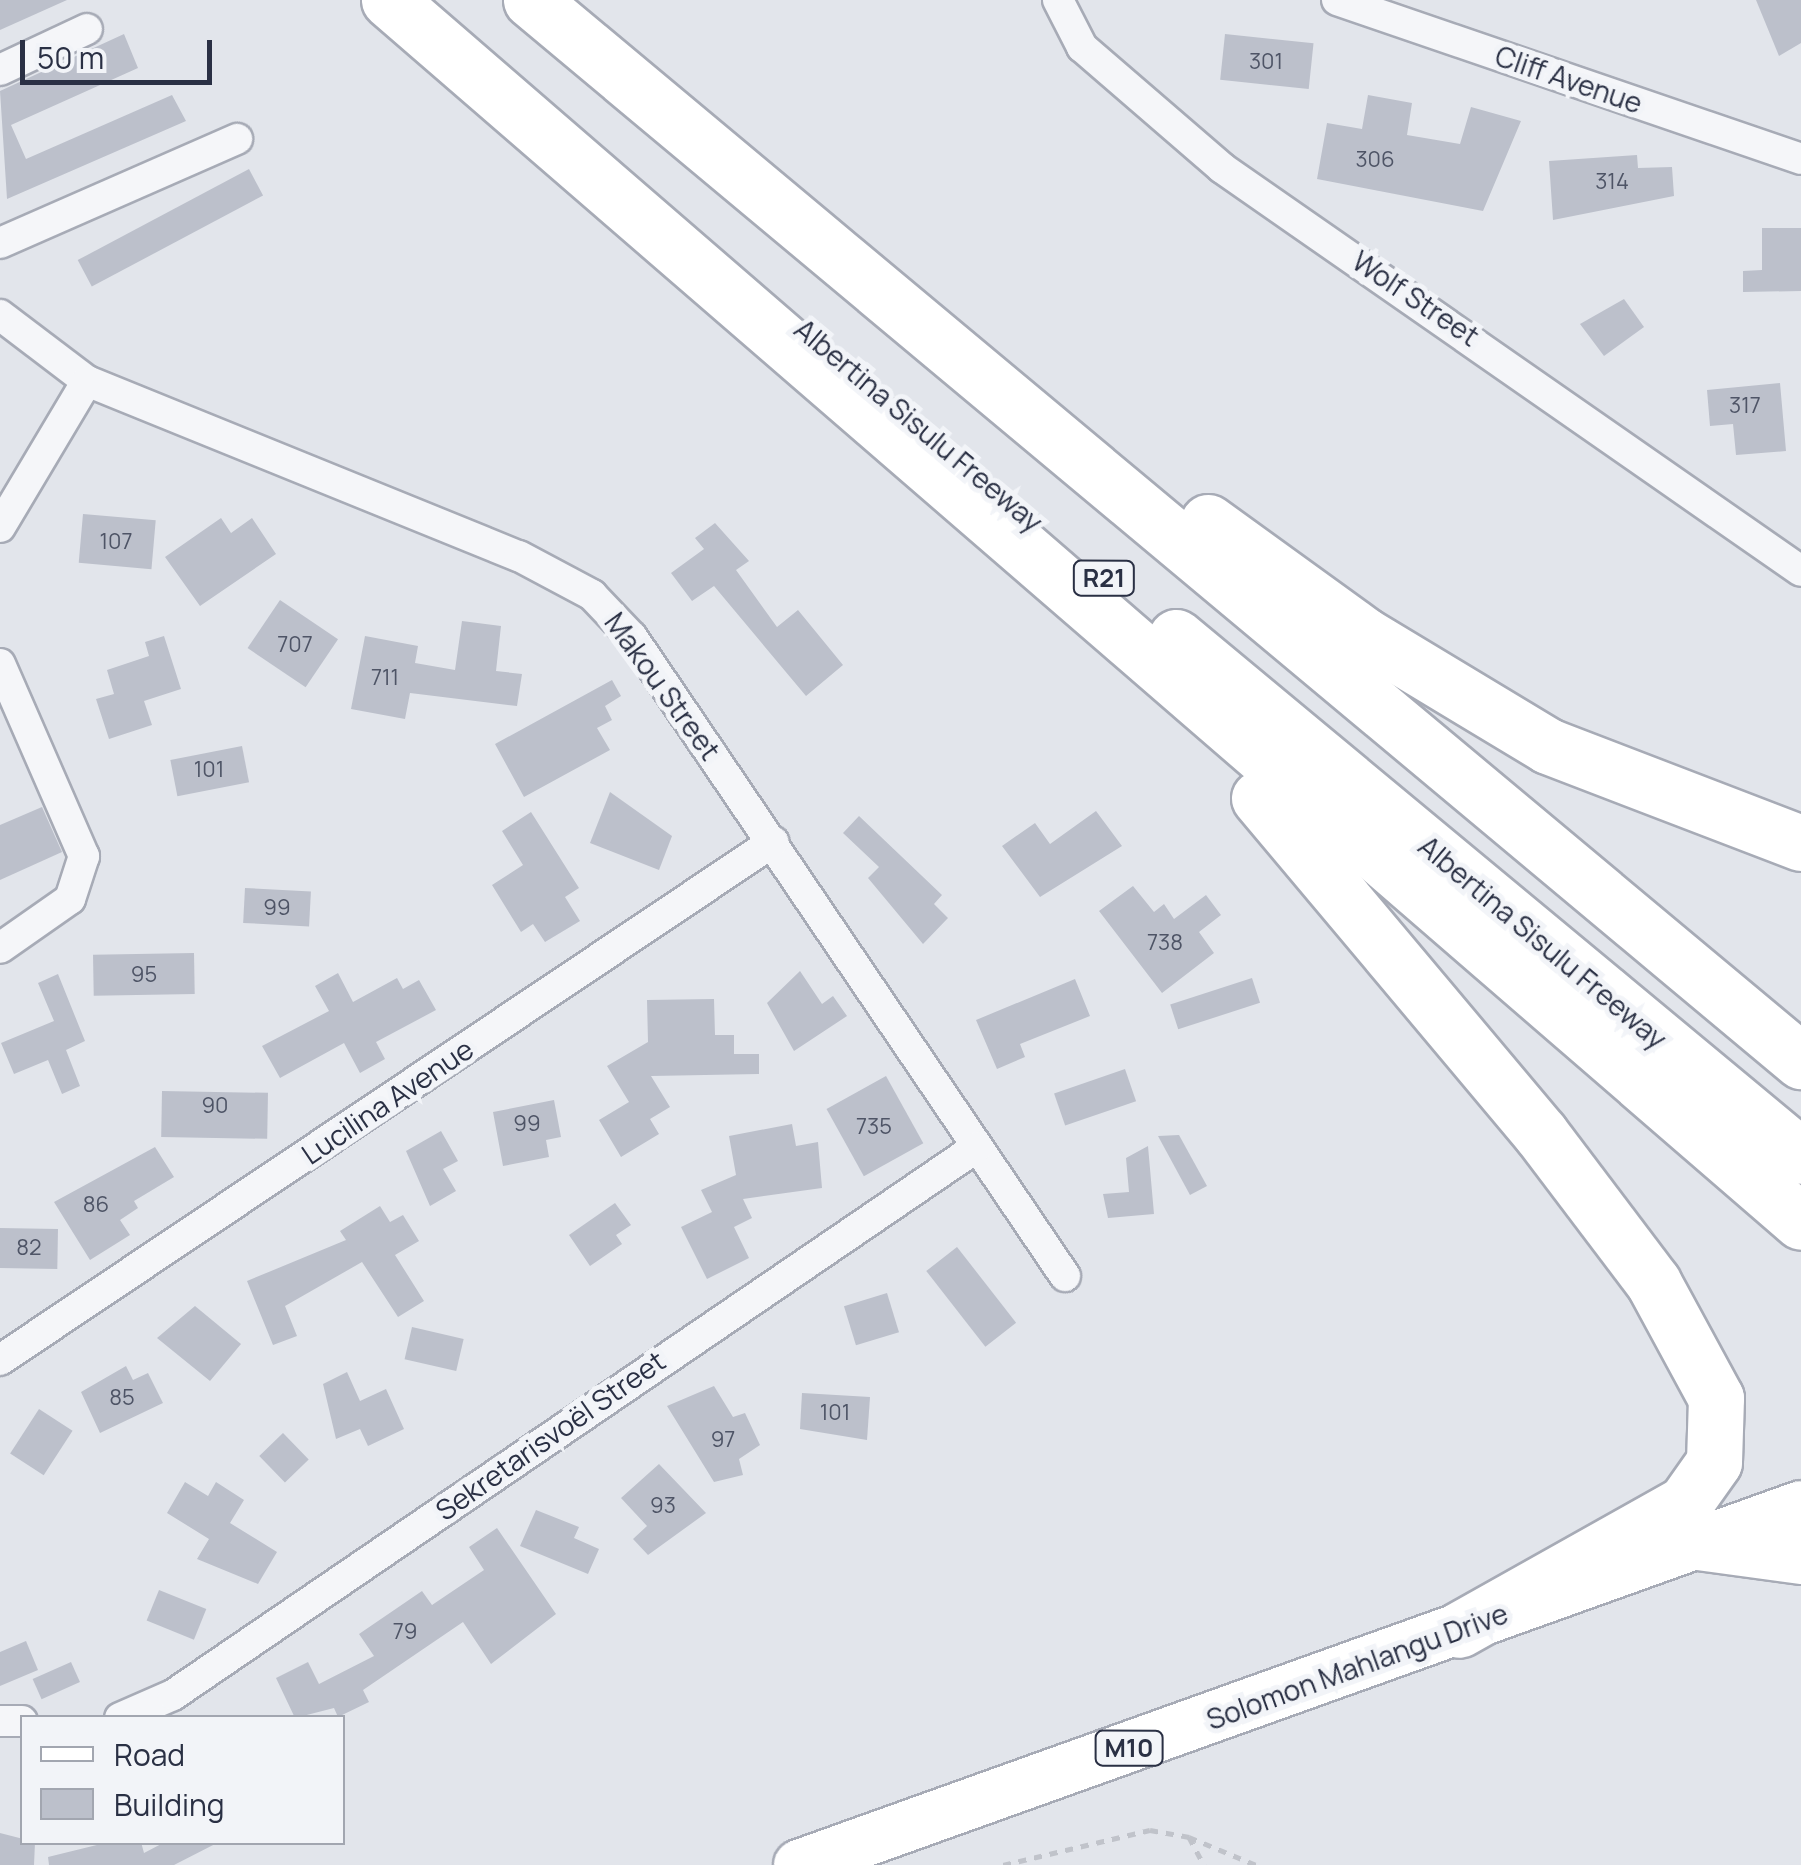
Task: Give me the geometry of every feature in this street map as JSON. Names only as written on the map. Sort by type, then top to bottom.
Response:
[{"type":"highway","points":[[389,0],[856,410],[1801,1222]]},
{"type":"highway","name":"Albertina Sisulu Freeway","points":[[407,0],[1801,1156]]},
{"type":"highway","name":"R21","points":[[532,0],[1801,1061]]},
{"type":"highway","points":[[902,309],[946,332],[1364,635],[1492,713],[1548,746],[1801,843]]},
{"type":"highway","points":[[856,410],[1296,836],[1541,1134],[1700,1356],[1716,1398],[1718,1442],[1685,1503],[1459,1630]]},
{"type":"highway","points":[[1698,1542],[1801,1556]]},
{"type":"main road","name":"Solomon Mahlangu Drive","points":[[799,1865],[1801,1506]]},
{"type":"street","name":"Wolf Street","points":[[1058,0],[1092,58],[1222,168],[1801,572]]},
{"type":"street","name":"Cliff Avenue","points":[[1336,0],[1801,158]]},
{"type":"street","points":[[0,70],[88,29]]},
{"type":"street","points":[[0,243],[238,140]]},
{"type":"street","name":"Makou Street","points":[[0,315],[87,381],[575,582],[632,637],[1065,1276]]},
{"type":"street","points":[[0,527],[87,381]]},
{"type":"street","points":[[0,664],[84,871],[70,899],[0,948]]},
{"type":"street","name":"Lucilina Avenue","points":[[0,1360],[773,842]]},
{"type":"street","name":"Sekretarisvoël Street","points":[[127,1715],[173,1695],[977,1147]]},
{"type":"path","points":[[1004,1865],[1150,1830],[1189,1837],[1256,1865]]},
{"type":"path","points":[[1189,1837],[1204,1865]]},
{"type":"building","points":[[0,0],[67,0],[0,30]]},
{"type":"building","points":[[1756,0],[1801,0],[1801,43],[1779,56]]},
{"type":"building","points":[[124,34],[138,68],[11,125],[26,159],[172,95],[186,121],[7,199],[0,91]]},
{"type":"building","points":[[1225,34],[1314,43],[1309,89],[1220,80]]},
{"type":"building","points":[[1368,95],[1412,103],[1407,135],[1460,144],[1471,107],[1521,121],[1483,211],[1317,179],[1327,123],[1362,129]]},
{"type":"building","points":[[1637,155],[1638,168],[1672,167],[1674,196],[1553,220],[1549,161]]},
{"type":"building","points":[[249,169],[263,195],[92,287],[78,260]]},
{"type":"building","points":[[1762,228],[1801,228],[1801,291],[1743,292],[1743,271],[1762,270]]},
{"type":"building","points":[[1624,299],[1644,327],[1604,356],[1580,324]]},
{"type":"building","points":[[1780,383],[1786,451],[1736,455],[1733,424],[1710,426],[1707,390]]},
{"type":"building","points":[[83,514],[156,520],[151,569],[79,563]]},
{"type":"building","points":[[221,518],[231,533],[252,518],[276,554],[200,606],[165,557]]},
{"type":"building","points":[[715,523],[749,561],[736,570],[777,627],[798,610],[843,665],[806,696],[714,586],[692,601],[671,573],[704,549],[695,538]]},
{"type":"building","points":[[280,600],[338,639],[306,687],[248,648]]},
{"type":"building","points":[[462,621],[501,626],[496,671],[522,674],[517,706],[410,693],[405,719],[351,709],[365,636],[418,646],[415,663],[455,670]]},
{"type":"building","points":[[164,636],[181,689],[144,701],[152,725],[109,739],[96,699],[114,694],[107,670],[149,656],[145,642]]},
{"type":"building","points":[[612,680],[621,696],[605,706],[612,720],[597,728],[610,750],[524,797],[495,744]]},
{"type":"building","points":[[242,746],[249,782],[177,796],[170,760]]},
{"type":"building","points":[[610,792],[672,836],[659,870],[590,843]]},
{"type":"building","points":[[42,807],[62,852],[0,880],[0,825]]},
{"type":"building","points":[[1096,811],[1122,846],[1040,897],[1002,846],[1035,823],[1050,844]]},
{"type":"building","points":[[531,812],[579,888],[565,897],[580,921],[545,942],[533,924],[521,932],[492,885],[523,865],[502,831]]},
{"type":"building","points":[[859,816],[942,895],[934,904],[948,918],[923,944],[868,878],[879,867],[843,833]]},
{"type":"building","points":[[1133,886],[1154,912],[1164,904],[1174,919],[1206,895],[1221,915],[1199,932],[1214,953],[1162,993],[1099,911]]},
{"type":"building","points":[[245,888],[311,891],[309,926],[243,923]]},
{"type":"building","points":[[194,953],[195,994],[94,996],[93,955]]},
{"type":"building","points":[[800,971],[822,1004],[833,996],[847,1016],[794,1051],[767,1003]]},
{"type":"building","points":[[338,973],[353,1002],[397,978],[403,989],[419,980],[436,1010],[376,1042],[385,1059],[360,1073],[344,1043],[280,1078],[262,1046],[329,1011],[315,986]]},
{"type":"building","points":[[58,974],[85,1041],[66,1050],[80,1086],[62,1094],[48,1060],[14,1074],[1,1043],[54,1021],[38,983]]},
{"type":"building","points":[[1252,978],[1260,1003],[1178,1029],[1170,1005]]},
{"type":"building","points":[[1075,979],[1090,1016],[1020,1044],[1025,1057],[997,1069],[976,1020]]},
{"type":"building","points":[[714,999],[715,1035],[734,1035],[734,1054],[759,1054],[759,1074],[651,1076],[670,1107],[650,1119],[659,1134],[621,1157],[599,1120],[629,1102],[607,1066],[648,1042],[647,1000]]},
{"type":"building","points":[[1125,1069],[1136,1101],[1065,1126],[1054,1093]]},
{"type":"building","points":[[886,1076],[923,1143],[864,1176],[827,1109]]},
{"type":"building","points":[[162,1091],[268,1093],[267,1139],[161,1137]]},
{"type":"building","points":[[554,1100],[561,1137],[546,1140],[549,1157],[503,1166],[493,1112]]},
{"type":"building","points":[[792,1124],[796,1146],[818,1142],[822,1188],[743,1199],[752,1218],[734,1227],[749,1258],[707,1279],[681,1227],[712,1212],[701,1190],[736,1175],[729,1136]]},
{"type":"building","points":[[441,1131],[458,1161],[443,1169],[456,1191],[430,1206],[406,1151]]},
{"type":"building","points":[[1179,1135],[1207,1186],[1190,1195],[1158,1136]]},
{"type":"building","points":[[1148,1146],[1154,1214],[1108,1218],[1103,1194],[1129,1192],[1126,1158]]},
{"type":"building","points":[[155,1147],[174,1177],[134,1201],[138,1208],[120,1220],[130,1235],[90,1260],[54,1202]]},
{"type":"building","points":[[615,1203],[631,1225],[616,1235],[622,1244],[590,1266],[569,1235]]},
{"type":"building","points":[[380,1206],[390,1222],[403,1215],[419,1241],[395,1255],[424,1301],[398,1317],[362,1262],[285,1306],[297,1336],[273,1345],[247,1281],[346,1240],[340,1231]]},
{"type":"building","points":[[0,1228],[58,1229],[57,1269],[0,1268]]},
{"type":"building","points":[[957,1247],[1016,1323],[985,1347],[926,1271]]},
{"type":"building","points":[[887,1293],[899,1332],[856,1345],[844,1306]]},
{"type":"building","points":[[195,1306],[241,1344],[210,1381],[157,1338]]},
{"type":"building","points":[[412,1327],[464,1339],[456,1371],[405,1359]]},
{"type":"building","points":[[126,1366],[133,1380],[148,1373],[163,1403],[100,1433],[81,1392]]},
{"type":"building","points":[[347,1372],[360,1401],[386,1389],[404,1429],[368,1446],[360,1429],[336,1439],[323,1384]]},
{"type":"building","points":[[714,1386],[733,1417],[745,1413],[760,1445],[739,1459],[743,1475],[714,1482],[667,1406]]},
{"type":"building","points":[[802,1393],[870,1397],[867,1440],[800,1429]]},
{"type":"building","points":[[39,1409],[73,1431],[44,1475],[10,1453]]},
{"type":"building","points":[[283,1433],[309,1460],[285,1483],[259,1456]]},
{"type":"building","points":[[659,1464],[706,1513],[648,1555],[633,1539],[647,1526],[621,1498]]},
{"type":"building","points":[[185,1482],[208,1496],[216,1482],[244,1500],[230,1523],[277,1552],[258,1584],[197,1559],[209,1539],[167,1513]]},
{"type":"building","points":[[536,1510],[579,1527],[574,1538],[599,1549],[588,1574],[520,1546]]},
{"type":"building","points":[[497,1528],[556,1614],[491,1664],[463,1622],[363,1690],[369,1702],[342,1715],[337,1715],[334,1708],[294,1715],[276,1678],[308,1662],[319,1684],[374,1656],[359,1634],[422,1591],[432,1605],[484,1570],[469,1547]]},
{"type":"building","points":[[159,1590],[206,1609],[194,1640],[147,1621]]},
{"type":"building","points":[[26,1641],[38,1670],[0,1686],[0,1652]]},
{"type":"building","points":[[71,1662],[80,1682],[42,1699],[33,1679]]},
{"type":"building","points":[[0,1833],[20,1838],[20,1845],[35,1845],[34,1865],[0,1865]]},
{"type":"building","points":[[97,1845],[142,1845],[144,1853],[159,1845],[213,1845],[174,1865],[49,1865],[48,1857]]}]
